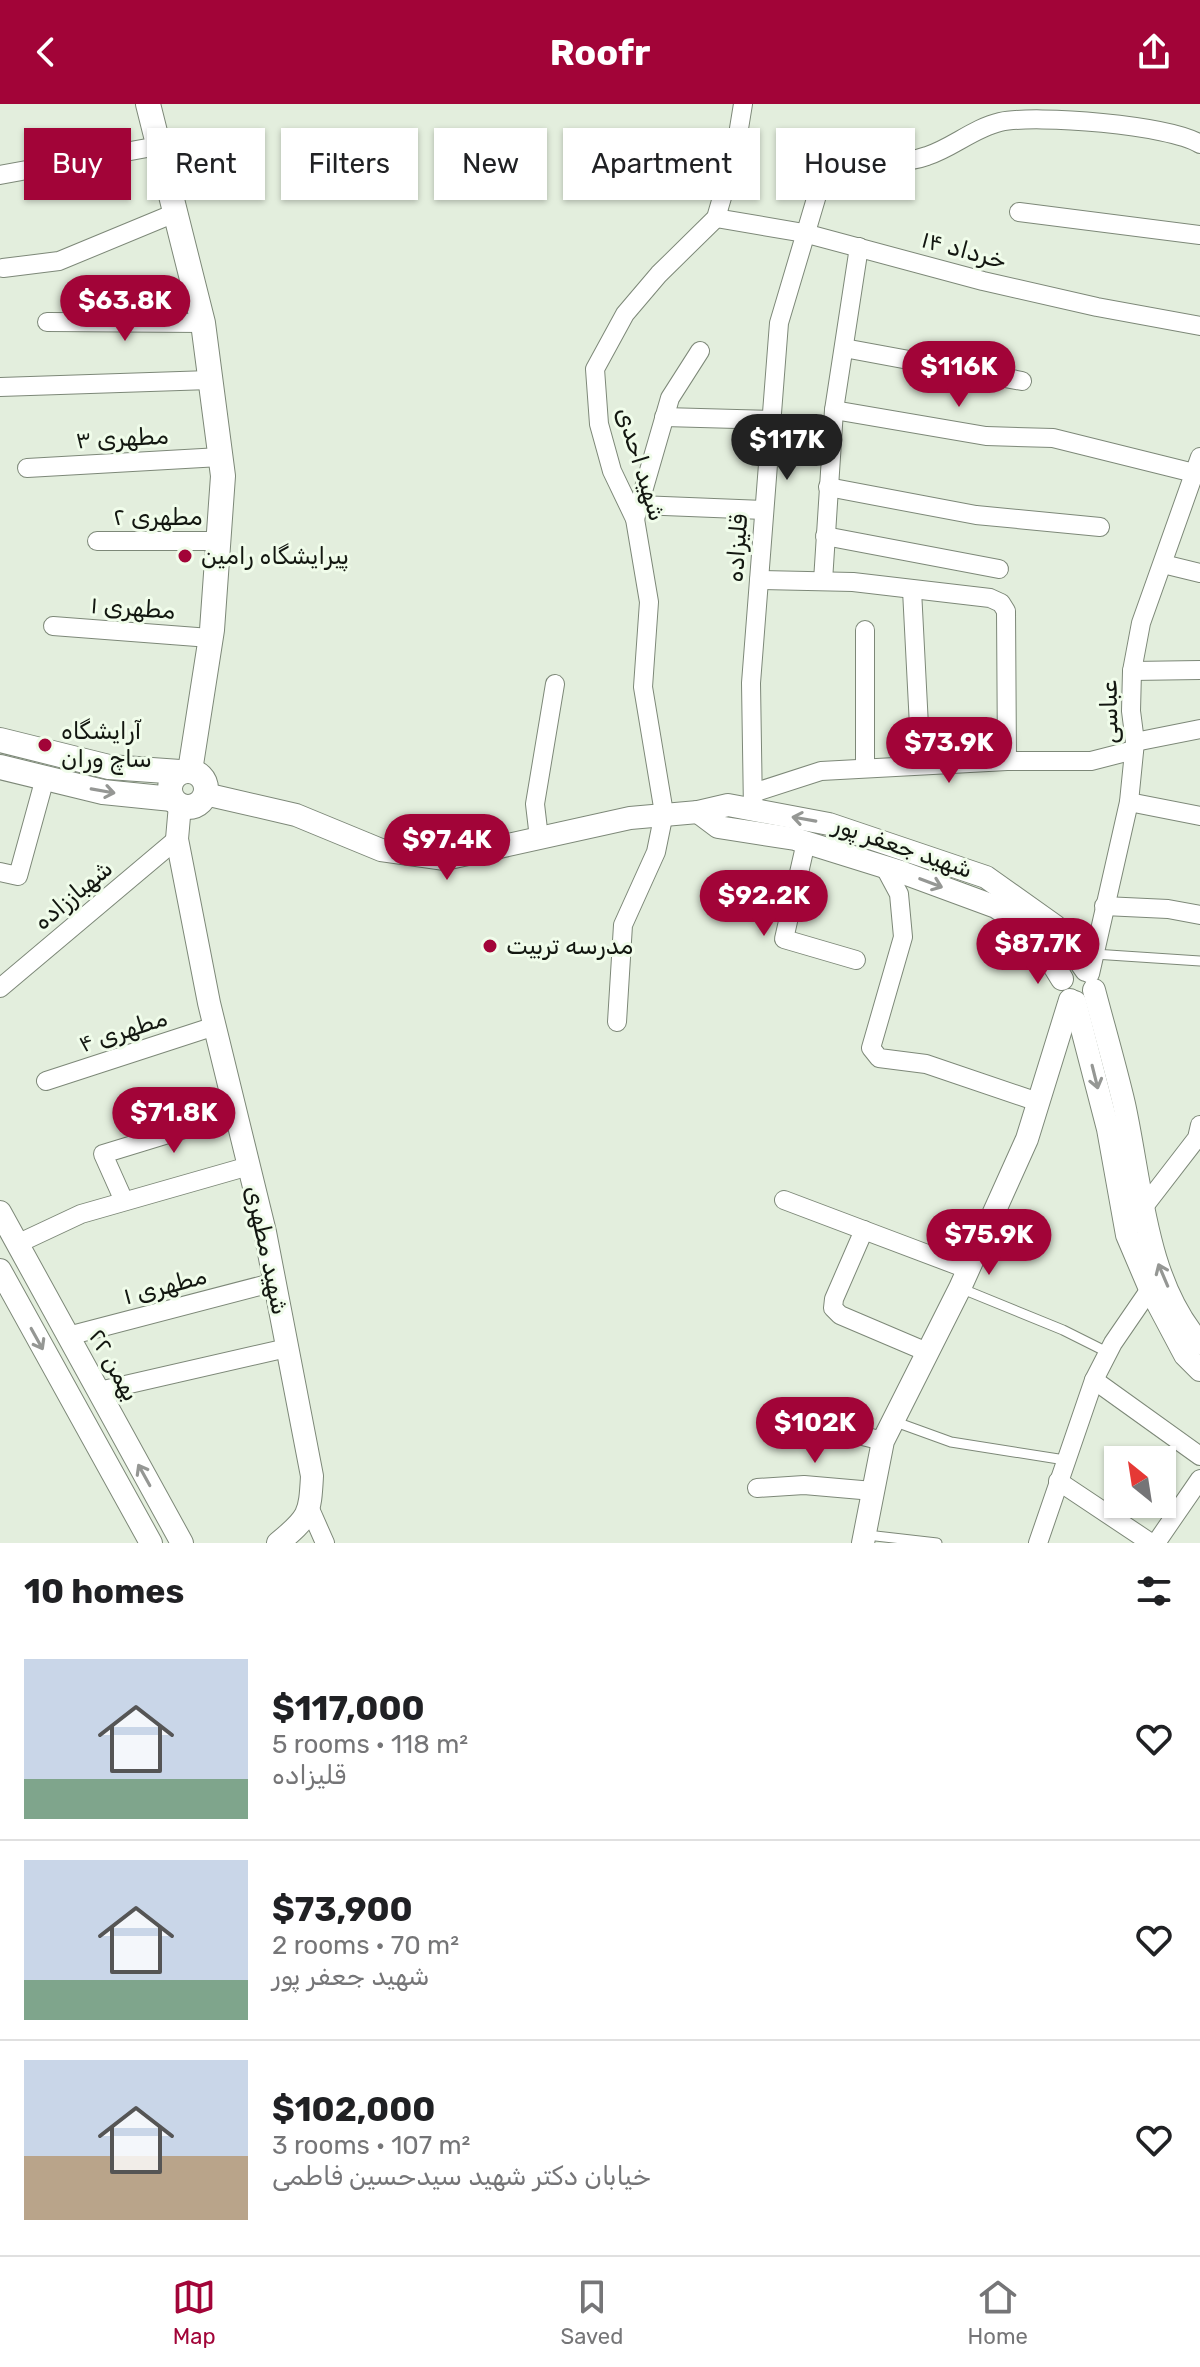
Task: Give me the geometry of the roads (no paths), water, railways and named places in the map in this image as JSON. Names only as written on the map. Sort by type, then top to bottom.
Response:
[{"type":"main road","points":[[148,104],[154,128]]},
{"type":"main road","points":[[172,200],[203,323],[223,476],[210,638],[185,772]]},
{"type":"main road","points":[[0,740],[109,767],[199,775],[205,783],[205,794],[200,802],[190,807],[176,802],[103,792],[0,767]]},
{"type":"main road","points":[[176,802],[169,789],[172,779],[185,772]]},
{"type":"street","points":[[716,218],[735,153],[743,104]]},
{"type":"street","name":"قلیزاده","points":[[753,802],[751,683],[779,323],[829,155],[876,161],[925,157],[998,122],[1037,119],[1109,123],[1200,144]]},
{"type":"street","points":[[0,175],[147,148]]},
{"type":"street","points":[[1019,212],[1200,235]]},
{"type":"street","points":[[3,268],[59,261],[175,213]]},
{"type":"street","name":"۱۴ خرداد","points":[[716,218],[804,233],[983,281],[1200,326]]},
{"type":"street","name":"شهید احدی","points":[[664,813],[643,687],[649,602],[637,512],[612,471],[599,424],[595,369],[625,314],[659,274],[716,218]]},
{"type":"street","points":[[823,581],[834,410],[859,247]]},
{"type":"street","points":[[47,322],[203,323]]},
{"type":"street","points":[[844,348],[1022,381]]},
{"type":"street","points":[[700,351],[670,398],[637,512],[764,510]]},
{"type":"street","points":[[0,387],[210,380]]},
{"type":"street","points":[[834,410],[986,436],[1053,438],[1197,467]]},
{"type":"street","points":[[664,417],[771,420]]},
{"type":"street","name":"مطهری ۳","points":[[27,468],[220,457]]},
{"type":"street","name":"عباسی","points":[[1082,981],[1129,802],[1135,746],[1131,711],[1132,671],[1141,623],[1197,467]]},
{"type":"street","points":[[828,487],[976,515],[1100,527]]},
{"type":"street","points":[[825,536],[999,569]]},
{"type":"street","name":"مطهری ۲","points":[[97,541],[218,541]]},
{"type":"street","points":[[1163,564],[1200,573]]},
{"type":"street","points":[[759,580],[823,581],[990,598],[1001,603],[1006,611],[1007,761]]},
{"type":"street","points":[[912,590],[921,765]]},
{"type":"street","name":"مطهری ۱","points":[[53,626],[210,638]]},
{"type":"street","points":[[865,630],[865,768]]},
{"type":"street","points":[[1132,671],[1200,670]]},
{"type":"street","points":[[539,838],[535,804],[555,684]]},
{"type":"street","points":[[753,802],[821,771],[1007,761],[1091,761],[1200,729]]},
{"type":"street","points":[[0,872],[18,876],[45,778]]},
{"type":"street","name":"شهید جعفر پور","points":[[205,794],[296,815],[381,850],[445,859],[664,813],[698,812],[753,802],[986,877],[1055,926],[1082,981],[1124,1104],[1150,1243],[1185,1326],[1200,1343]]},
{"type":"street","name":"شهید مطهری","points":[[176,802],[177,839],[215,1026],[275,1282],[312,1476],[310,1509]]},
{"type":"street","points":[[1129,802],[1200,816]]},
{"type":"street","name":"شهید جعفر پور","points":[[698,812],[718,827],[806,842],[884,866],[996,907],[1033,932],[1082,981],[1127,1235],[1150,1289],[1185,1355],[1200,1370]]},
{"type":"street","points":[[617,1022],[623,925],[656,852],[664,813]]},
{"type":"street","name":"شهباززاده","points":[[0,988],[177,839]]},
{"type":"street","points":[[806,842],[784,939],[856,960]]},
{"type":"street","points":[[884,866],[899,894],[903,937],[871,1048],[879,1058],[926,1064],[1038,1102]]},
{"type":"street","points":[[1104,906],[1168,909],[1200,915]]},
{"type":"street","points":[[863,1539],[888,1431],[964,1278],[1027,1139],[1082,981]]},
{"type":"street","name":"مطهری ۴","points":[[46,1081],[215,1026]]},
{"type":"street","points":[[124,1201],[103,1154],[237,1113]]},
{"type":"street","points":[[1143,1208],[1199,1134]]},
{"type":"street","points":[[17,1244],[81,1214],[249,1166]]},
{"type":"street","points":[[784,1200],[864,1230],[964,1278]]},
{"type":"street","name":"۲۲ بهمن","points":[[0,1212],[182,1543]]},
{"type":"street","points":[[864,1230],[833,1308],[840,1315],[927,1352]]},
{"type":"street","points":[[0,1270],[151,1543]]},
{"type":"street","name":"مطهری ۱","points":[[68,1336],[275,1282]]},
{"type":"street","points":[[1038,1543],[1094,1380],[1150,1289]]},
{"type":"street","points":[[99,1391],[287,1348]]},
{"type":"street","points":[[1094,1380],[1200,1456]]},
{"type":"street","points":[[806,1422],[888,1431]]},
{"type":"street","points":[[1058,1481],[1154,1543],[1200,1479]]},
{"type":"street","points":[[757,1488],[804,1485],[873,1491]]},
{"type":"street","points":[[278,1543],[293,1531],[310,1509],[325,1543]]},
{"type":"lane","points":[[1082,981],[1200,961]]},
{"type":"lane","points":[[964,1278],[1109,1353]]},
{"type":"lane","points":[[888,1431],[1065,1460]]},
{"type":"lane","points":[[863,1539],[937,1543]]},
{"type":"place","name":"پیرایشگاه ‌رامین","points":[[185,556]]},
{"type":"place","name":"آرایشگاه ساچ وران","points":[[45,745]]},
{"type":"place","name":"مدرسه تربیت","points":[[490,946]]}]
